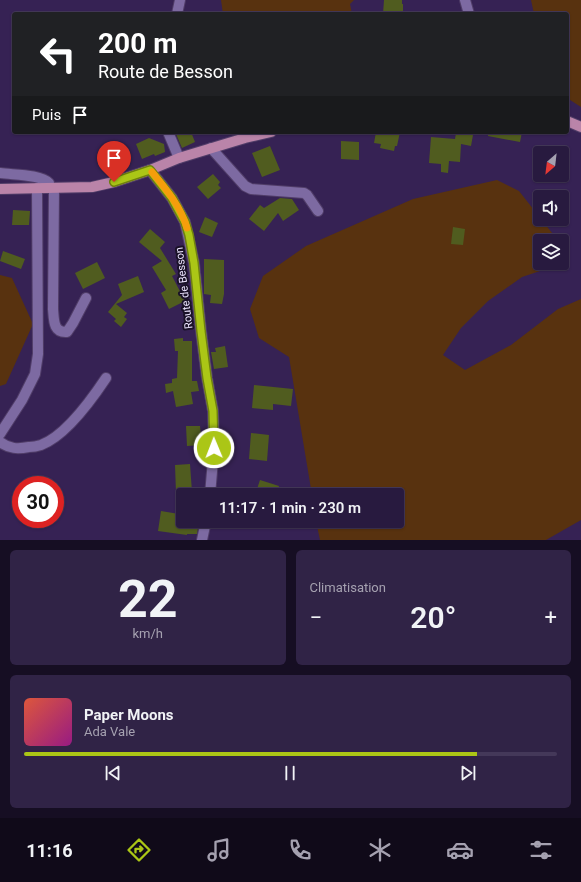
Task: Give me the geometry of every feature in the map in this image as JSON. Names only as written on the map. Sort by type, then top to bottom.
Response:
[{"type":"main road","points":[[569,122],[581,127]]},
{"type":"main road","points":[[0,189],[92,187],[114,182],[211,148],[262,134]]},
{"type":"street","points":[[177,12],[180,0]]},
{"type":"street","points":[[465,0],[468,12]]},
{"type":"street","points":[[169,134],[179,158]]},
{"type":"street","points":[[211,148],[245,186],[251,189],[304,193],[318,211]]},
{"type":"street","name":"Route de Besson","points":[[150,170],[172,198],[185,222],[194,263],[207,378],[213,411],[214,448],[211,488]]},
{"type":"street","points":[[0,173],[45,179],[51,188],[53,309],[55,326],[58,330],[67,332],[86,298]]},
{"type":"street","points":[[0,434],[22,400],[35,374],[38,354],[37,188]]},
{"type":"street","points":[[0,442],[6,447],[20,449],[41,445],[55,438],[86,408],[106,378]]},
{"type":"street","points":[[202,540],[205,528]]},
{"type":"shaded area","points":[[221,0],[354,0],[350,4],[352,12],[223,12]]},
{"type":"shaded area","points":[[531,0],[581,0],[581,107],[569,99],[569,12],[534,12]]},
{"type":"shaded area","points":[[497,180],[519,191],[533,209],[533,226],[547,226],[553,234],[533,234],[533,270],[543,270],[522,277],[488,301],[461,328],[443,355],[465,370],[511,345],[558,309],[581,299],[581,520],[546,540],[320,540],[317,528],[404,528],[404,488],[311,488],[289,357],[259,338],[250,309],[263,276],[306,246],[413,199]]},
{"type":"shaded area","points":[[0,275],[12,278],[33,324],[6,384],[0,386]]},
{"type":"building","points":[[384,0],[402,0],[403,12],[383,12]]},
{"type":"building","points":[[176,134],[192,134],[195,142],[182,148]]},
{"type":"building","points":[[376,134],[400,134],[397,146],[395,146],[394,151],[380,148],[381,144],[374,143]]},
{"type":"building","points":[[456,134],[473,135],[471,146],[461,144],[460,162],[449,161],[448,173],[441,172],[441,164],[429,163],[431,137],[455,139]]},
{"type":"building","points":[[488,134],[522,134],[520,142],[488,136]]},
{"type":"building","points":[[149,138],[164,144],[165,152],[155,156],[154,154],[142,159],[136,144]]},
{"type":"building","points":[[341,141],[359,142],[359,160],[341,159]]},
{"type":"building","points":[[270,146],[280,170],[262,177],[252,153]]},
{"type":"building","points":[[116,153],[119,168],[104,169],[103,154]]},
{"type":"building","points":[[213,174],[220,182],[218,185],[221,188],[208,199],[197,187]]},
{"type":"building","points":[[280,198],[292,199],[299,210],[283,221],[278,213],[264,231],[249,219],[260,205],[264,208]]},
{"type":"building","points":[[13,210],[30,211],[29,225],[12,225]]},
{"type":"building","points":[[205,217],[218,223],[212,237],[199,232]]},
{"type":"building","points":[[453,227],[465,229],[463,245],[451,244]]},
{"type":"building","points":[[150,229],[165,242],[160,248],[176,274],[172,276],[185,301],[169,309],[161,293],[166,290],[152,267],[162,261],[139,242]]},
{"type":"building","points":[[3,251],[25,259],[21,269],[0,261]]},
{"type":"building","points":[[204,259],[224,260],[224,294],[222,304],[210,303],[211,295],[204,294]]},
{"type":"building","points":[[97,262],[105,278],[83,289],[75,273]]},
{"type":"building","points":[[138,276],[144,292],[116,304],[127,313],[124,317],[127,319],[121,327],[114,321],[116,319],[108,312],[122,295],[118,284]]},
{"type":"building","points":[[183,338],[183,341],[192,341],[192,381],[197,381],[199,391],[191,392],[193,404],[176,407],[173,391],[166,393],[165,384],[172,383],[172,379],[177,378],[178,351],[175,351],[174,339]]},
{"type":"building","points":[[225,346],[228,367],[214,369],[211,352],[216,352],[215,348]]},
{"type":"building","points":[[254,385],[293,389],[291,406],[273,404],[273,410],[252,408]]},
{"type":"building","points":[[186,426],[200,426],[202,445],[187,446]]},
{"type":"building","points":[[251,433],[269,435],[267,461],[249,459]]},
{"type":"building","points":[[190,464],[192,488],[176,488],[176,493],[175,465]]},
{"type":"building","points":[[260,480],[279,486],[279,488],[257,488]]},
{"type":"building","points":[[161,511],[176,514],[176,528],[198,528],[197,534],[187,535],[158,531]]},
{"type":"slow traffic","points":[[152,172],[172,198],[187,228]]},
{"type":"route","points":[[114,182],[150,170],[172,198],[185,222],[194,263],[207,378],[213,411],[214,448]]}]
